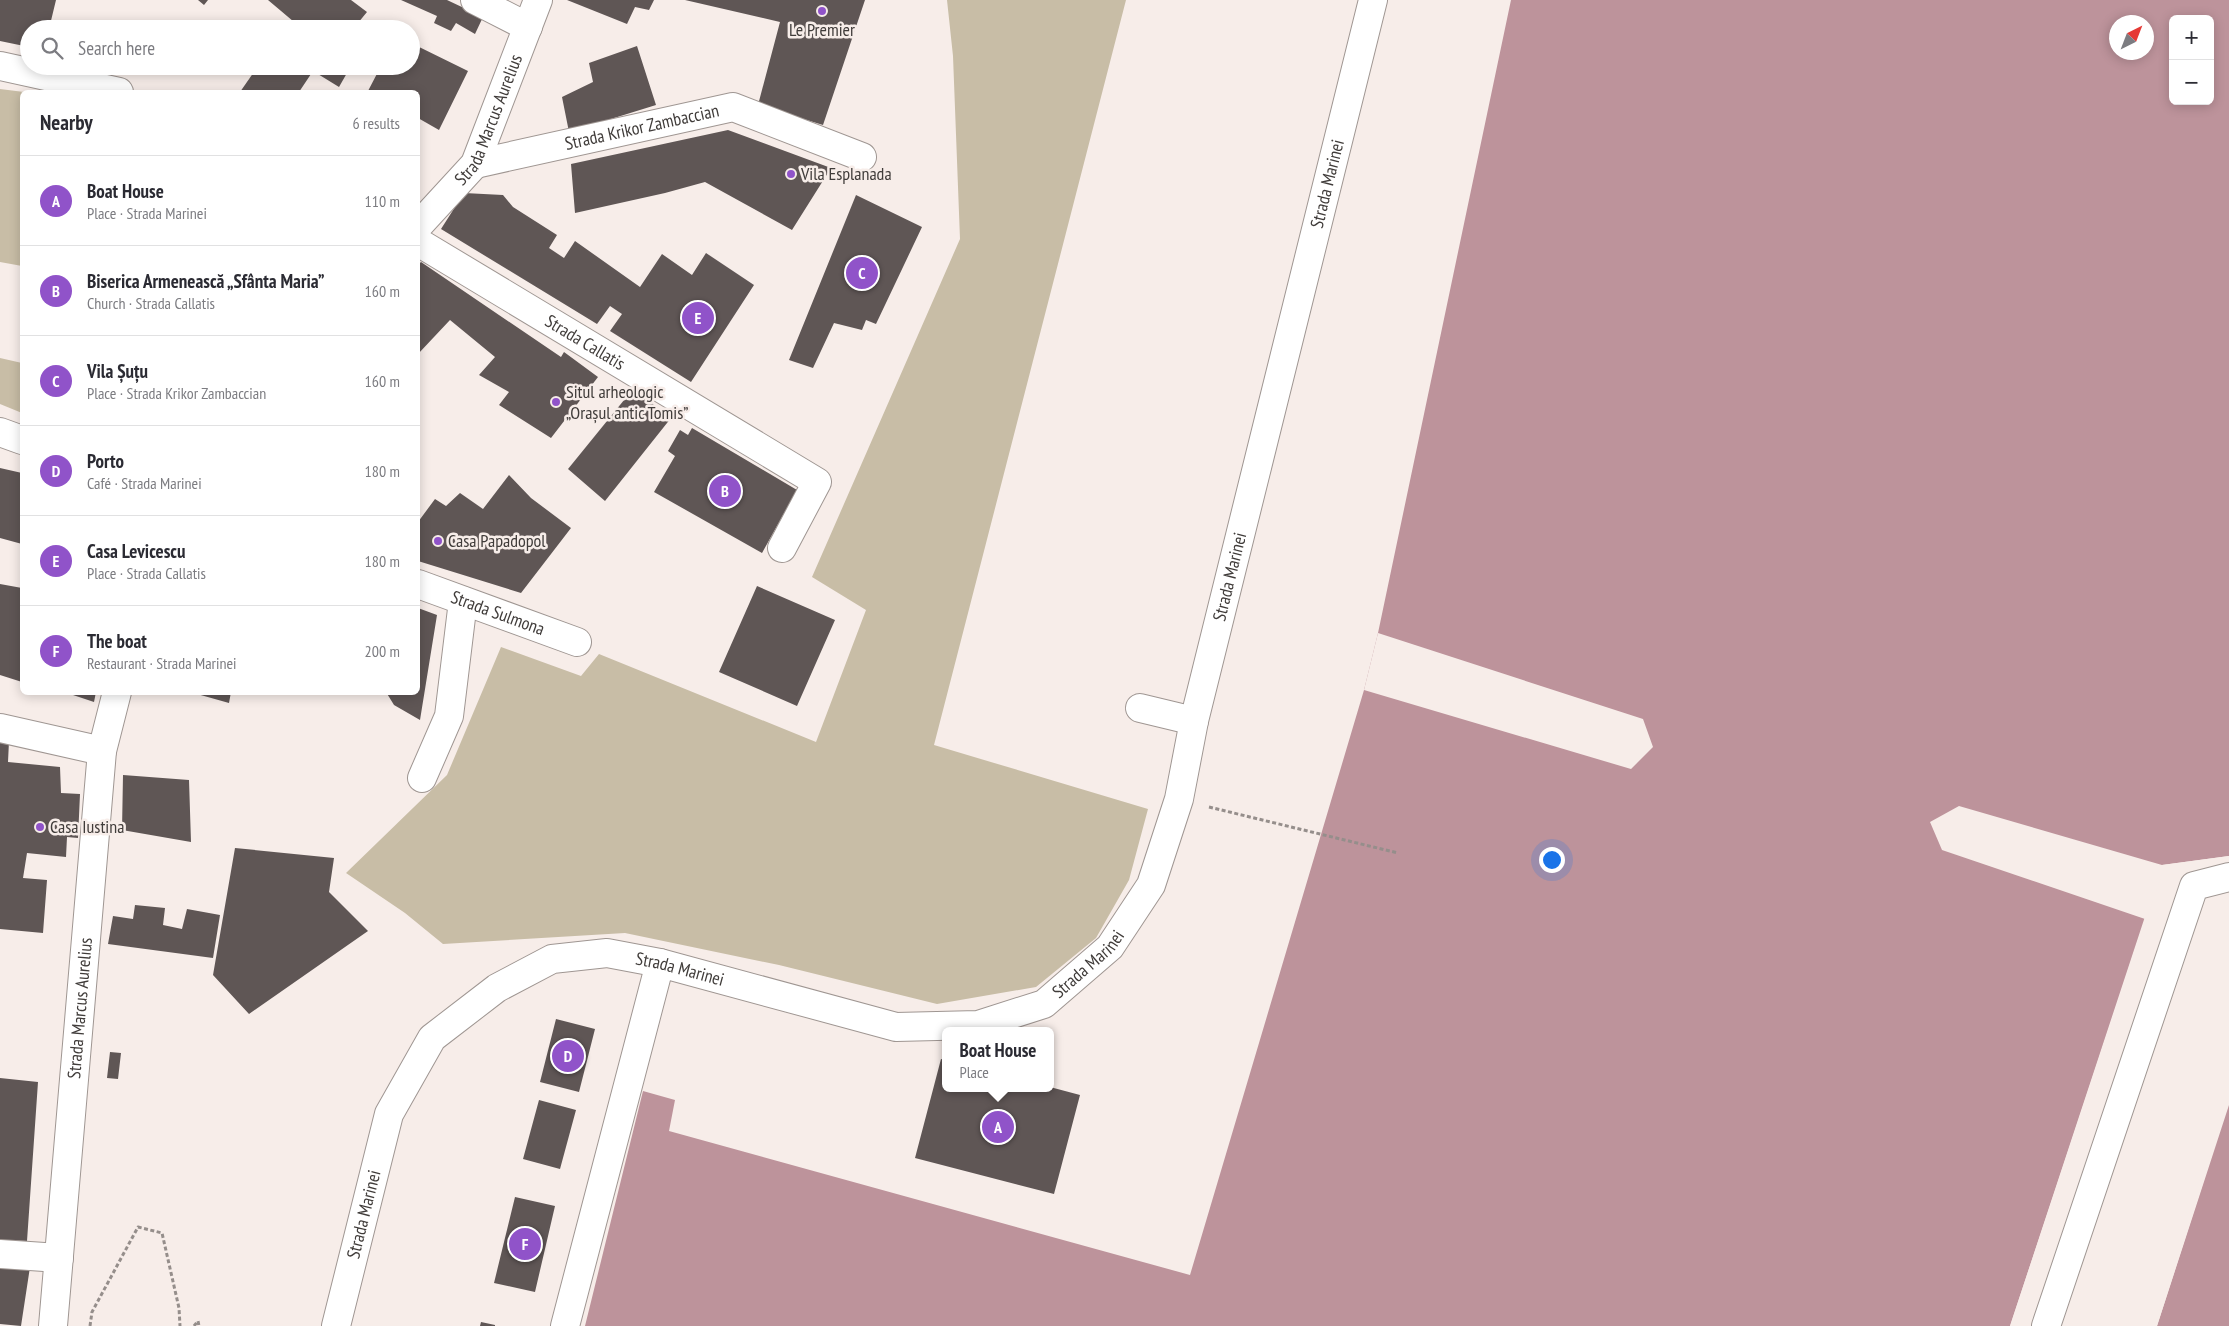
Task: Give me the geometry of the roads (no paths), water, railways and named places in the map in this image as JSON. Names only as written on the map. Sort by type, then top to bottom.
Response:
[{"type":"street","points":[[475,0],[528,27]]},
{"type":"street","name":"Strada Marcus Aurelius","points":[[420,224],[475,164],[538,0]]},
{"type":"street","name":"Strada Marinei","points":[[336,1326],[389,1114],[432,1038],[497,988],[552,959],[607,953],[660,963],[896,1027],[978,1025],[1044,1004],[1110,948],[1151,885],[1179,799],[1194,722],[1373,0]]},
{"type":"street","points":[[0,66],[20,70]]},
{"type":"street","points":[[41,75],[110,90]]},
{"type":"street","name":"Strada Krikor Zambaccian","points":[[475,164],[733,107],[862,157]]},
{"type":"street","name":"Strada Callatis","points":[[420,243],[817,482],[782,548]]},
{"type":"street","points":[[0,432],[20,439]]},
{"type":"street","name":"Strada Sulmona","points":[[420,585],[577,642]]},
{"type":"street","points":[[422,778],[449,716],[463,601]]},
{"type":"street","name":"Strada Marcus Aurelius","points":[[53,1326],[102,751],[116,695]]},
{"type":"street","points":[[1140,708],[1194,722]]},
{"type":"street","points":[[0,728],[102,751]]},
{"type":"street","points":[[2046,1326],[2194,886],[2229,877]]},
{"type":"street","points":[[565,1326],[660,963]]},
{"type":"street","points":[[0,1254],[59,1258]]},
{"type":"place","name":"Le Premier","points":[[822,11]]},
{"type":"place","name":"Vila Esplanada","points":[[791,174]]},
{"type":"place","name":"Vila Șuțu","points":[[862,273]]},
{"type":"place","name":"Casa Levicescu","points":[[698,318]]},
{"type":"place","name":"Situl arheologic „Orașul antic Tomis”","points":[[556,402]]},
{"type":"place","name":"Biserica Armenească „Sfânta Maria”","points":[[725,491]]},
{"type":"place","name":"Casa Papadopol","points":[[438,541]]},
{"type":"place","name":"Casa Iustina","points":[[40,827]]},
{"type":"place","name":"Porto","points":[[568,1056]]},
{"type":"place","name":"Boat House","points":[[998,1127]]},
{"type":"place","name":"The boat","points":[[525,1244]]}]
